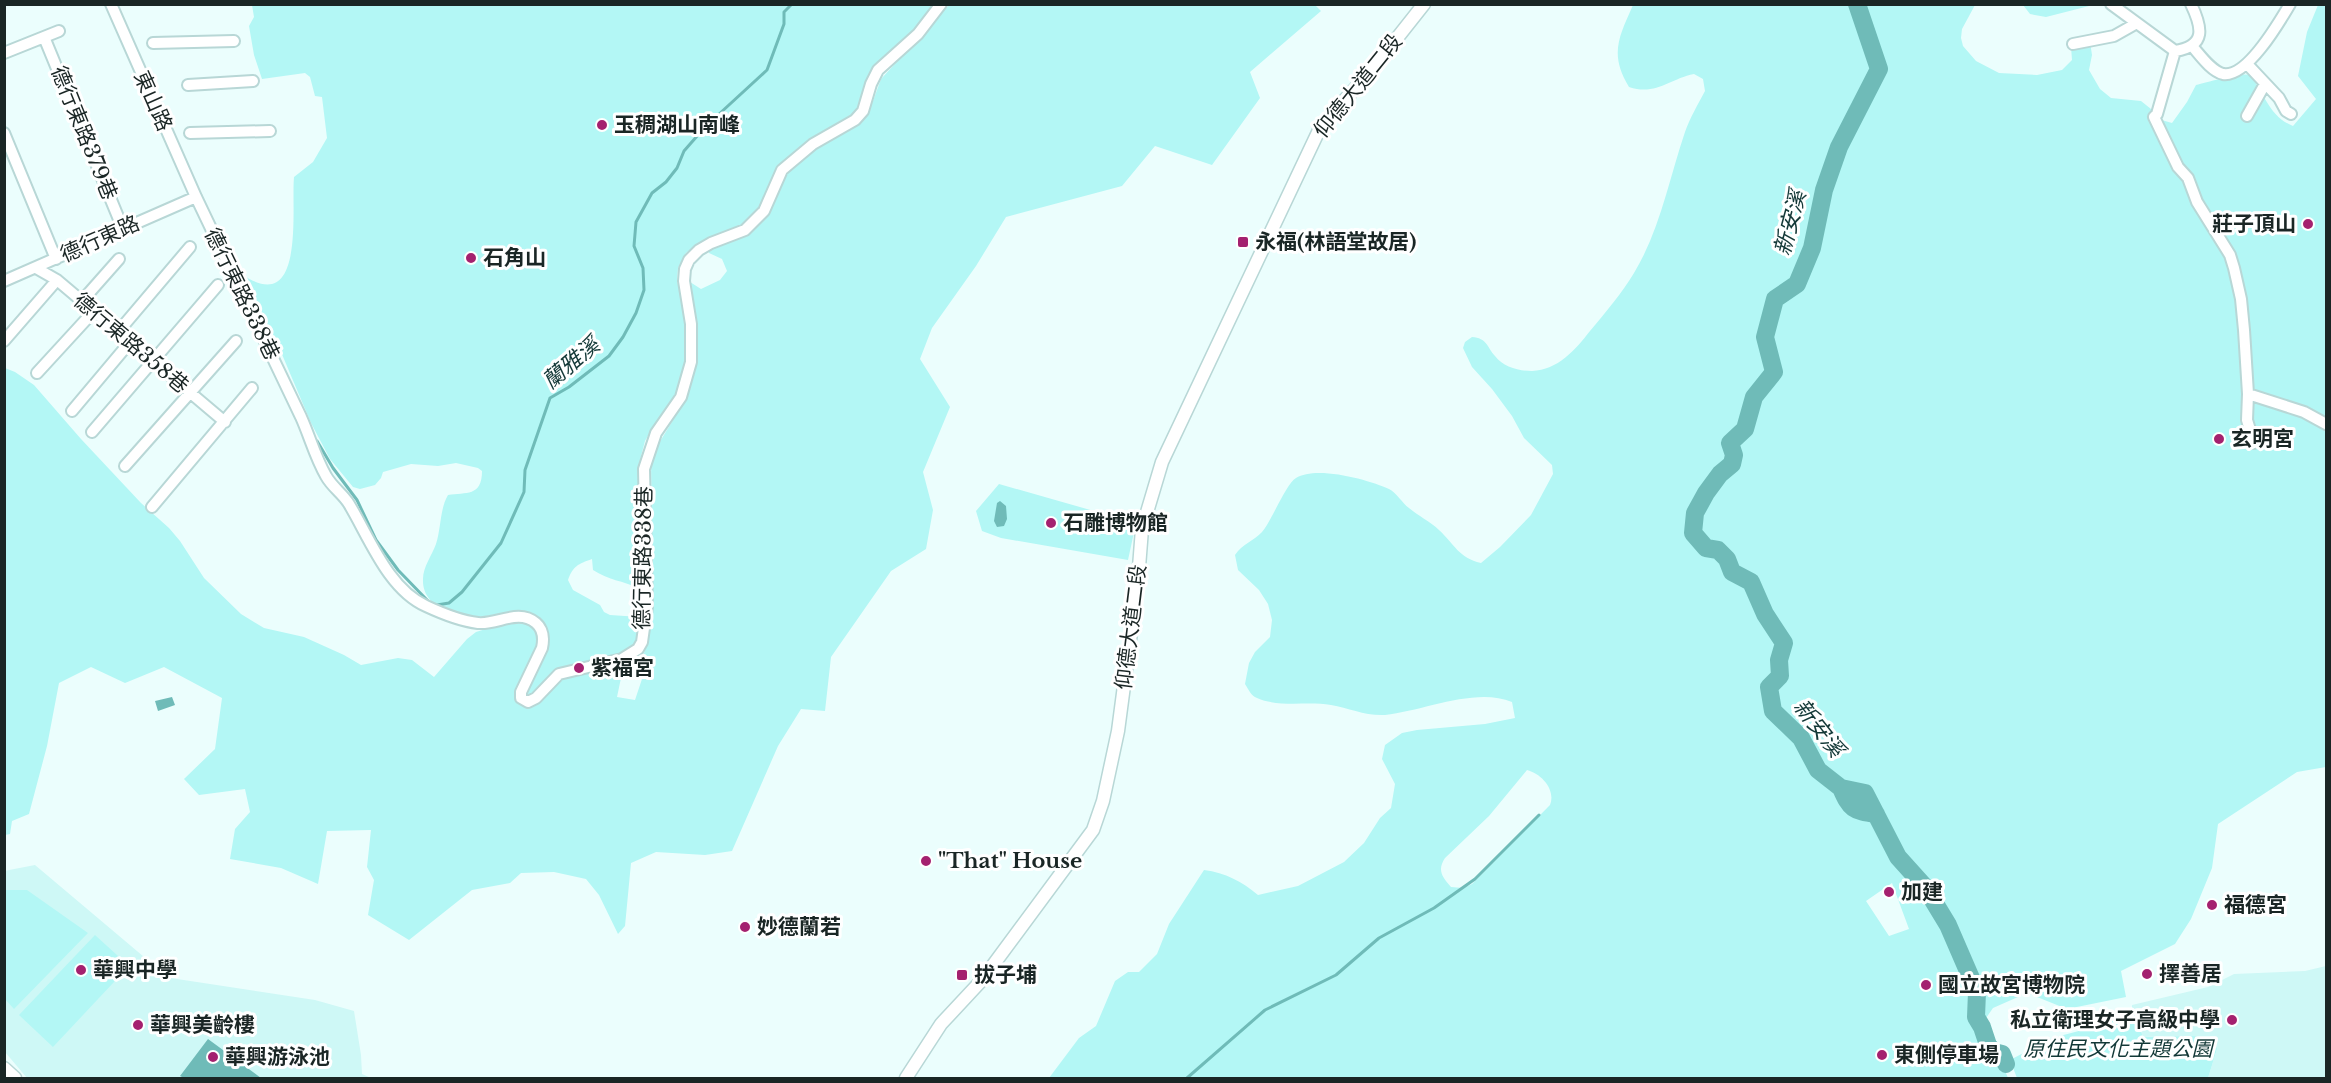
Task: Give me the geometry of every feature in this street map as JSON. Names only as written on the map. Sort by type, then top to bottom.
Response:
[{"type":"main road","name":"仰德大道二段","points":[[906,1078],[941,1024],[982,980],[1094,831],[1118,731],[1138,580],[1142,529],[1162,462],[1321,126],[1371,71],[1424,4]]},
{"type":"main road","points":[[4,1068],[15,1078]]},
{"type":"street","name":"東山路","points":[[111,4],[196,197]]},
{"type":"street","name":"德行東路338巷","points":[[196,197],[310,436],[314,452],[327,478],[348,503],[369,544],[399,584],[424,605],[460,618],[478,623],[489,623],[523,616],[539,626],[543,641],[540,656],[521,692],[521,698],[525,702],[536,698],[552,680],[565,672],[622,659],[638,649],[645,629],[647,606],[644,469],[656,433],[681,398],[691,362],[691,324],[684,281],[685,269],[689,260],[711,243],[745,230],[764,211],[782,170],[813,144],[855,120],[863,111],[878,70],[918,34],[941,4]]},
{"type":"street","points":[[2111,4],[2175,51]]},
{"type":"street","points":[[2175,51],[2192,46],[2199,38],[2200,27],[2191,4]]},
{"type":"street","points":[[2192,46],[2205,62],[2222,74],[2229,73],[2247,64],[2260,50],[2290,4]]},
{"type":"street","points":[[2073,44],[2114,36],[2137,23]]},
{"type":"street","points":[[4,53],[59,31]]},
{"type":"street","name":"德行東路379巷","points":[[44,37],[123,229]]},
{"type":"street","points":[[153,43],[234,41]]},
{"type":"street","points":[[2175,51],[2157,114],[2154,117],[2178,167],[2188,178],[2197,202],[2232,261],[2241,299],[2248,394],[2247,420],[2254,443]]},
{"type":"street","points":[[2247,64],[2291,114]]},
{"type":"street","points":[[189,85],[254,81]]},
{"type":"street","points":[[2247,116],[2265,84]]},
{"type":"street","points":[[190,132],[270,131]]},
{"type":"street","points":[[4,133],[56,259]]},
{"type":"street","points":[[4,166],[16,162]]},
{"type":"street","name":"德行東路","points":[[4,281],[196,197]]},
{"type":"street","points":[[118,332],[190,247]]},
{"type":"street","points":[[81,302],[119,259]]},
{"type":"street","name":"德行東路358巷","points":[[36,268],[57,280],[225,422]]},
{"type":"street","points":[[4,341],[57,280]]},
{"type":"street","points":[[92,432],[218,285]]},
{"type":"street","points":[[36,373],[93,312]]},
{"type":"street","points":[[125,466],[236,341]]},
{"type":"street","points":[[72,411],[130,342]]},
{"type":"street","points":[[152,507],[252,388]]},
{"type":"street","points":[[2248,394],[2304,412],[2326,424]]},
{"type":"shaded area","points":[[1000,501],[1006,506],[1007,519],[1004,526],[997,527],[994,521],[997,503]]},
{"type":"shaded area","points":[[172,697],[175,705],[158,711],[155,701]]},
{"type":"shaded area","name":"華興中學","points":[[35,865],[150,962],[164,977],[315,1000],[354,1011],[362,1074],[371,1078],[27,1078],[5,1052],[4,871]]},
{"type":"shaded area","name":"私立衛理女子高級中學","points":[[2326,966],[2326,1078],[2208,1078],[2217,1049],[2171,1036],[2143,1037],[2132,1005],[2208,987],[2234,974],[2305,971]]},
{"type":"shaded area","name":"華興游泳池","points":[[208,1039],[261,1078],[184,1078],[180,1076]]},
{"type":"green space","points":[[1314,4],[1321,11],[1250,72],[1260,98],[1212,165],[1155,146],[1122,186],[1006,217],[976,266],[932,328],[920,359],[950,407],[923,472],[933,510],[926,549],[891,571],[831,657],[825,711],[801,709],[778,746],[732,851],[705,855],[656,852],[631,863],[625,926],[618,934],[599,895],[586,879],[554,872],[521,873],[510,883],[472,890],[409,940],[368,915],[374,880],[367,867],[371,830],[327,831],[318,884],[281,868],[230,859],[235,829],[250,812],[245,789],[199,795],[184,779],[215,749],[222,698],[164,667],[125,683],[91,667],[59,683],[47,746],[29,814],[12,821],[10,834],[5,835],[5,368],[34,385],[141,503],[169,528],[204,578],[241,614],[264,628],[304,637],[361,665],[398,658],[412,660],[434,677],[467,639],[476,632],[518,619],[533,629],[539,645],[520,701],[563,678],[613,666],[621,678],[617,697],[635,700],[645,670],[642,659],[648,641],[653,593],[651,464],[659,443],[681,407],[696,357],[696,323],[687,284],[690,282],[701,289],[720,280],[727,271],[722,259],[709,253],[708,250],[744,235],[785,171],[865,114],[873,101],[881,79],[949,5]]},
{"type":"green space","points":[[252,5],[936,5],[891,54],[859,109],[778,169],[769,185],[762,207],[743,226],[695,246],[686,253],[678,268],[677,281],[685,311],[687,362],[674,402],[655,424],[645,441],[639,464],[641,582],[639,588],[593,570],[592,559],[577,566],[568,580],[573,590],[600,605],[604,612],[610,615],[640,617],[639,634],[634,645],[624,652],[612,657],[570,666],[553,673],[531,698],[523,694],[543,657],[534,617],[467,616],[435,605],[426,594],[423,575],[436,544],[445,500],[448,495],[472,492],[476,489],[482,471],[456,463],[438,466],[411,464],[383,472],[375,485],[360,489],[353,487],[330,459],[311,423],[281,352],[267,338],[237,273],[261,284],[276,282],[285,272],[291,255],[293,234],[294,177],[313,162],[327,138],[322,97],[315,96],[310,77],[305,73],[262,79],[254,55],[249,26],[254,17]]},
{"type":"green space","points":[[1633,5],[1975,5],[1962,29],[1963,46],[1976,61],[1999,73],[2037,75],[2062,70],[2072,60],[2071,47],[2090,42],[2092,55],[2089,70],[2100,89],[2111,98],[2141,101],[2158,119],[2172,123],[2196,85],[2246,74],[2251,75],[2273,111],[2293,126],[2316,99],[2298,76],[2307,32],[2318,5],[2326,5],[2326,767],[2297,772],[2218,824],[2212,868],[2191,919],[2175,944],[2121,971],[2126,997],[2067,1009],[2027,993],[1993,1008],[1977,1031],[1988,1055],[2001,1061],[2008,1078],[1049,1078],[1079,1038],[1096,1026],[1115,981],[1128,972],[1139,972],[1157,954],[1169,924],[1204,870],[1233,878],[1258,895],[1298,886],[1344,862],[1364,843],[1380,818],[1391,808],[1395,784],[1382,759],[1385,745],[1402,733],[1485,724],[1515,718],[1512,702],[1498,698],[1466,698],[1400,713],[1378,715],[1331,705],[1284,704],[1255,697],[1245,684],[1249,663],[1255,652],[1270,637],[1272,620],[1268,604],[1259,590],[1238,570],[1235,555],[1262,532],[1292,482],[1305,474],[1343,475],[1389,489],[1406,506],[1435,527],[1462,554],[1481,563],[1531,515],[1553,474],[1552,465],[1524,438],[1512,416],[1472,367],[1463,348],[1465,342],[1472,337],[1481,339],[1498,360],[1512,368],[1522,370],[1541,370],[1558,363],[1572,352],[1607,310],[1643,257],[1657,222],[1685,132],[1705,91],[1703,79],[1694,74],[1655,88],[1629,87],[1619,65],[1618,46]],"holes":[[[1527,770],[1538,775],[1546,783],[1551,794],[1550,805],[1472,884],[1463,888],[1451,887],[1441,870],[1445,858],[1489,816]],[[1892,883],[1909,929],[1889,936],[1866,901]]]},
{"type":"green space","points":[[2023,5],[2093,5],[2046,17],[2030,14]]},
{"type":"green space","points":[[999,484],[1136,523],[1128,560],[1001,538],[982,531],[976,511]]},
{"type":"green space","points":[[5,890],[27,890],[88,933],[14,1009],[5,999]]},
{"type":"green space","points":[[95,935],[129,966],[53,1047],[19,1015]]},
{"type":"green space","name":"原住民文化主題公園","points":[[2132,1005],[2143,1037],[2210,1036],[2217,1049],[2208,1078],[2017,1078],[2010,1060],[2052,1038],[2132,1014]]},
{"type":"waterway","name":"蘭雅溪","points":[[437,605],[449,603],[462,592],[501,543],[524,492],[525,470],[550,398],[569,387],[609,356],[636,313],[644,290],[643,268],[634,246],[636,222],[652,193],[666,182],[677,168],[684,151],[705,127],[767,70],[784,24],[784,12],[792,4]]},
{"type":"waterway","name":"新安溪","points":[[1857,4],[1879,69],[1839,147],[1824,190],[1812,248],[1797,284],[1775,299],[1765,337],[1774,372],[1754,397],[1745,429],[1730,443],[1734,455],[1732,464],[1720,474],[1706,493],[1695,513],[1693,533],[1706,548],[1718,550],[1727,559],[1732,572],[1751,582],[1765,614],[1784,643],[1779,660],[1780,676],[1769,687],[1773,711],[1801,738],[1818,770],[1841,788],[1865,793],[1898,857],[1925,887],[1948,925],[1977,992],[1976,1017],[1988,1045],[1994,1052],[2002,1054],[2006,1064]]},
{"type":"waterway","name":"蘭雅溪","points":[[317,441],[333,468],[357,500],[376,540],[398,570],[428,601]]},
{"type":"waterway","name":"新安溪","points":[[1841,788],[1853,808],[1876,814]]},
{"type":"waterway","points":[[1187,1078],[1265,1010],[1336,975],[1379,938],[1434,908],[1475,879],[1539,815]]},
{"type":"place","name":"玉稠湖山南峰","points":[[602,125]]},
{"type":"place","name":"莊子頂山","points":[[2308,224]]},
{"type":"place","name":"永福(林語堂故居)","points":[[1243,242]]},
{"type":"place","name":"石角山","points":[[471,258]]},
{"type":"place","name":"玄明宮","points":[[2219,439]]},
{"type":"place","name":"石雕博物館","points":[[1051,523]]},
{"type":"place","name":"紫福宮","points":[[579,668]]},
{"type":"place","name":"\"That\" House","points":[[926,861]]},
{"type":"place","name":"加建","points":[[1889,892]]},
{"type":"place","name":"福德宮","points":[[2212,905]]},
{"type":"place","name":"妙德蘭若","points":[[745,927]]},
{"type":"place","name":"華興中學","points":[[81,970]]},
{"type":"place","name":"擇善居","points":[[2147,974]]},
{"type":"place","name":"拔子埔","points":[[962,975]]},
{"type":"place","name":"國立故宮博物院","points":[[1926,985]]},
{"type":"place","name":"私立衛理女子高級中學","points":[[2232,1020]]},
{"type":"place","name":"華興美齡樓","points":[[138,1025]]},
{"type":"place","name":"東側停車場","points":[[1882,1055]]},
{"type":"place","name":"華興游泳池","points":[[213,1057]]}]
